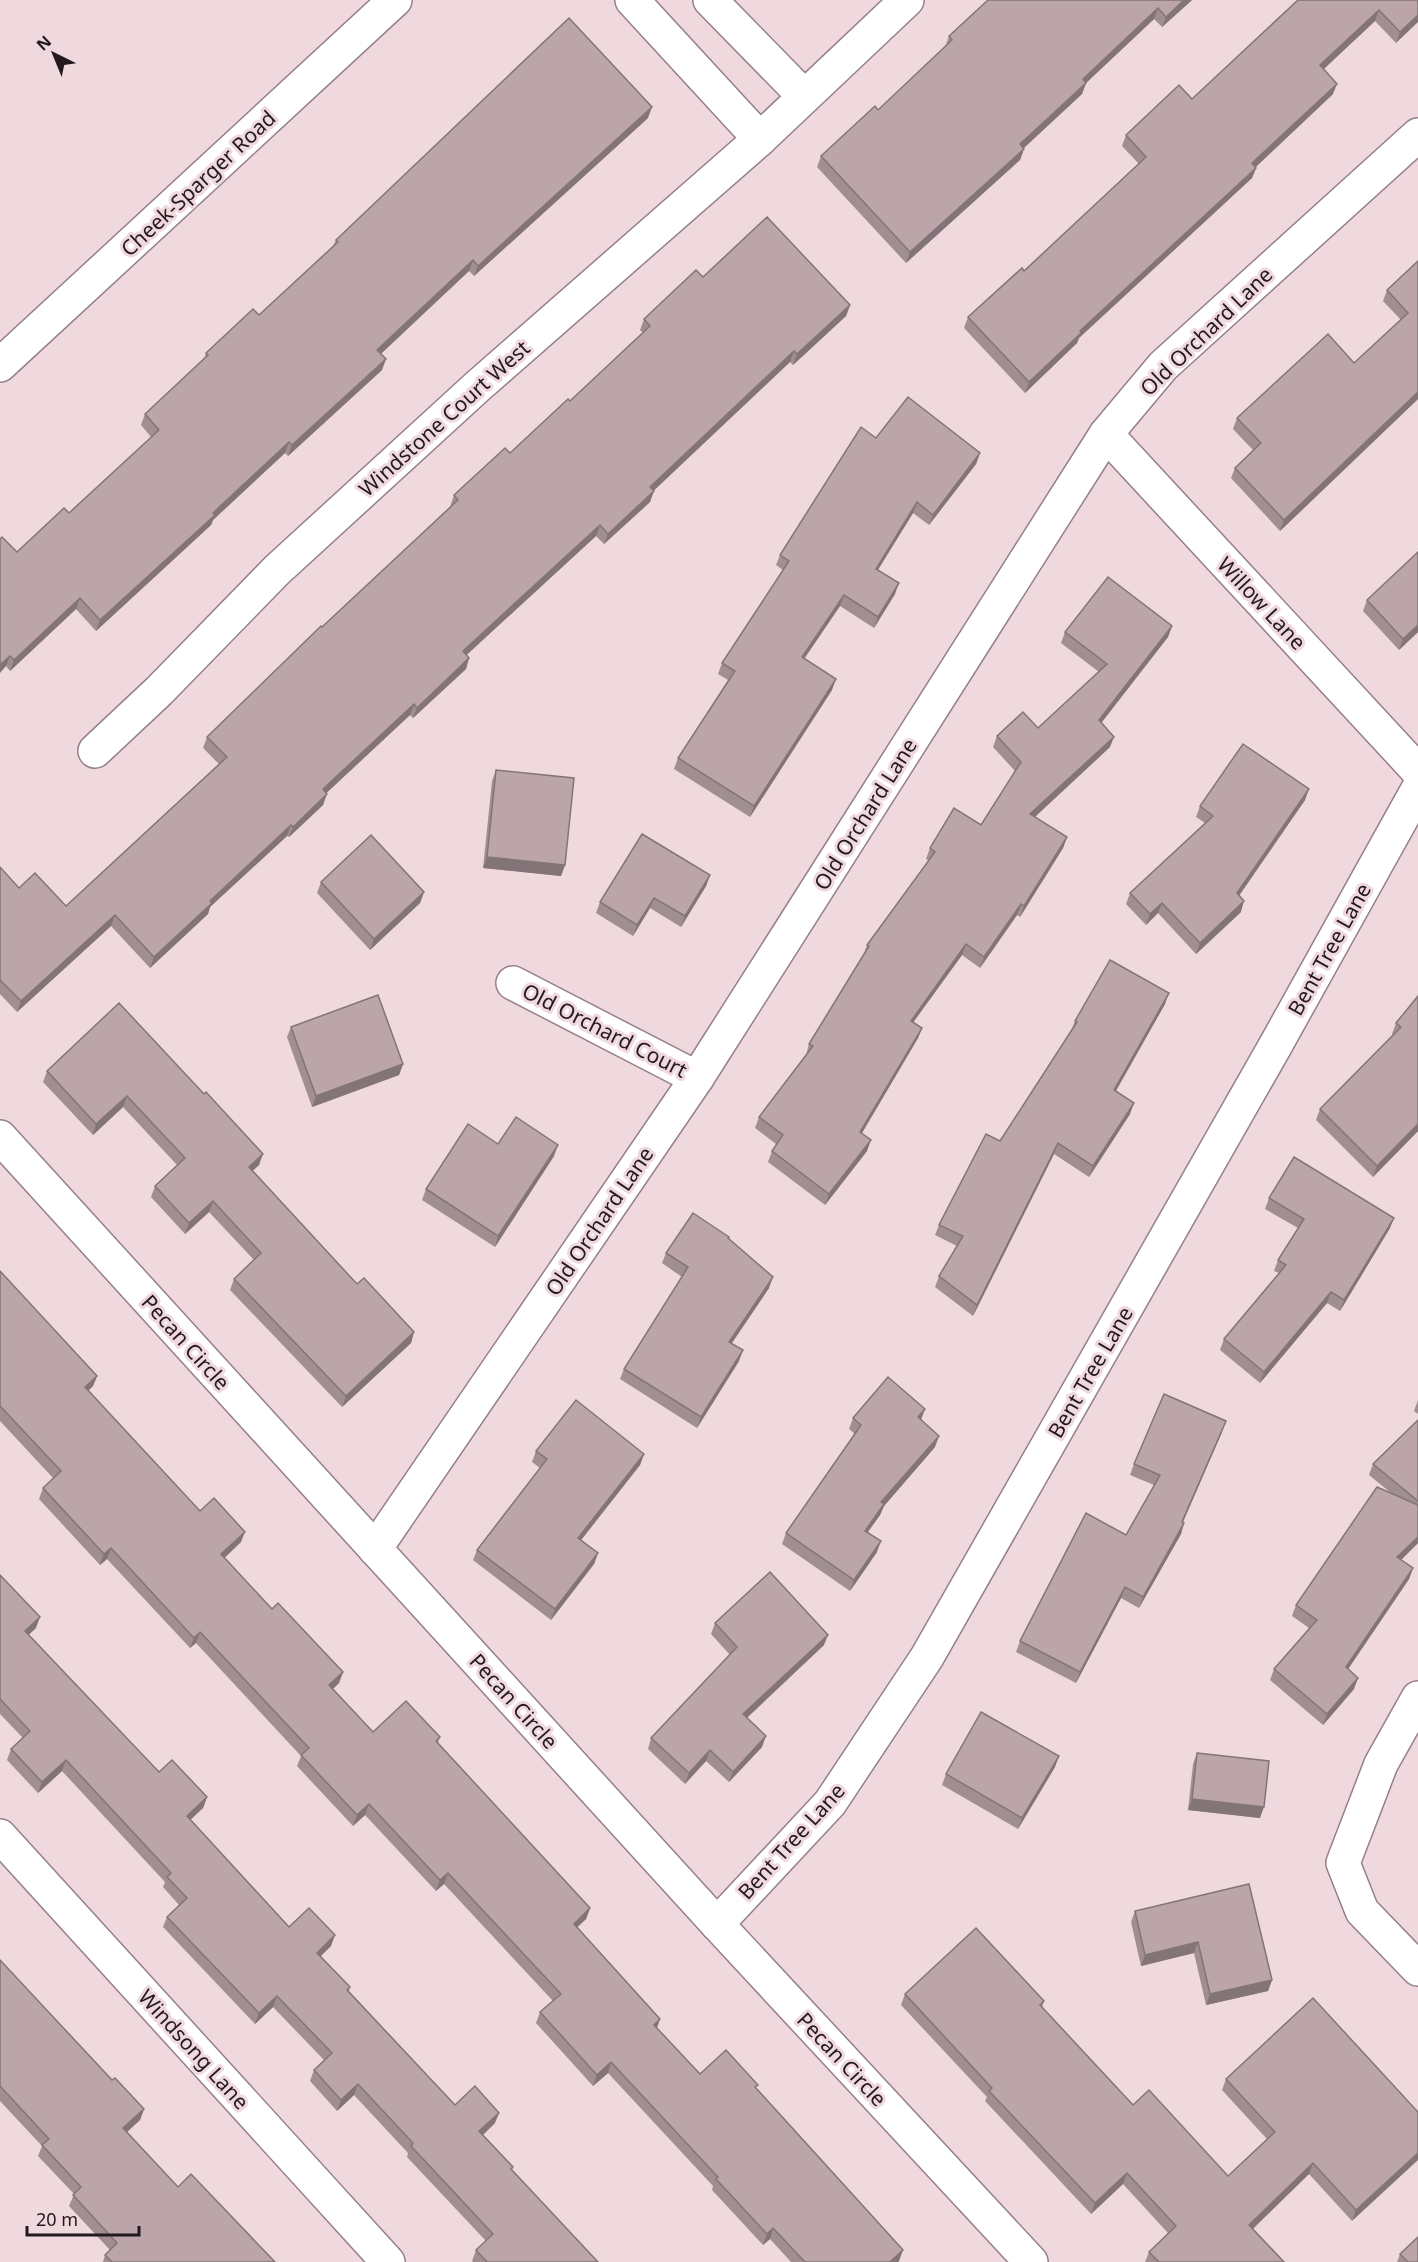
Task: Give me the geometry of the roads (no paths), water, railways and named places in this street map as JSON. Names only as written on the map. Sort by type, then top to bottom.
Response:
[{"type":"street","name":"Cheek-Sparger Road","points":[[1,362],[395,0]]},
{"type":"street","points":[[632,0],[759,139]]},
{"type":"street","points":[[710,0],[804,96]]},
{"type":"street","name":"Windstone Court West","points":[[95,751],[159,691],[303,546],[478,386],[759,139],[907,0]]},
{"type":"street","name":"Old Orchard Lane","points":[[375,1549],[697,1078],[1106,434],[1163,366],[1418,135]]},
{"type":"street","name":"Willow Lane","points":[[1106,434],[1418,771]]},
{"type":"street","name":"Bent Tree Lane","points":[[717,1924],[830,1803],[927,1657],[1268,1059],[1418,789]]},
{"type":"street","name":"Old Orchard Court","points":[[513,983],[697,1078]]},
{"type":"street","name":"Pecan Circle","points":[[0,1137],[717,1924],[1031,2262]]},
{"type":"street","points":[[1418,1698],[1381,1764],[1343,1863],[1362,1911],[1418,1969]]},
{"type":"street","name":"Windsong Lane","points":[[0,1836],[388,2262]]}]
